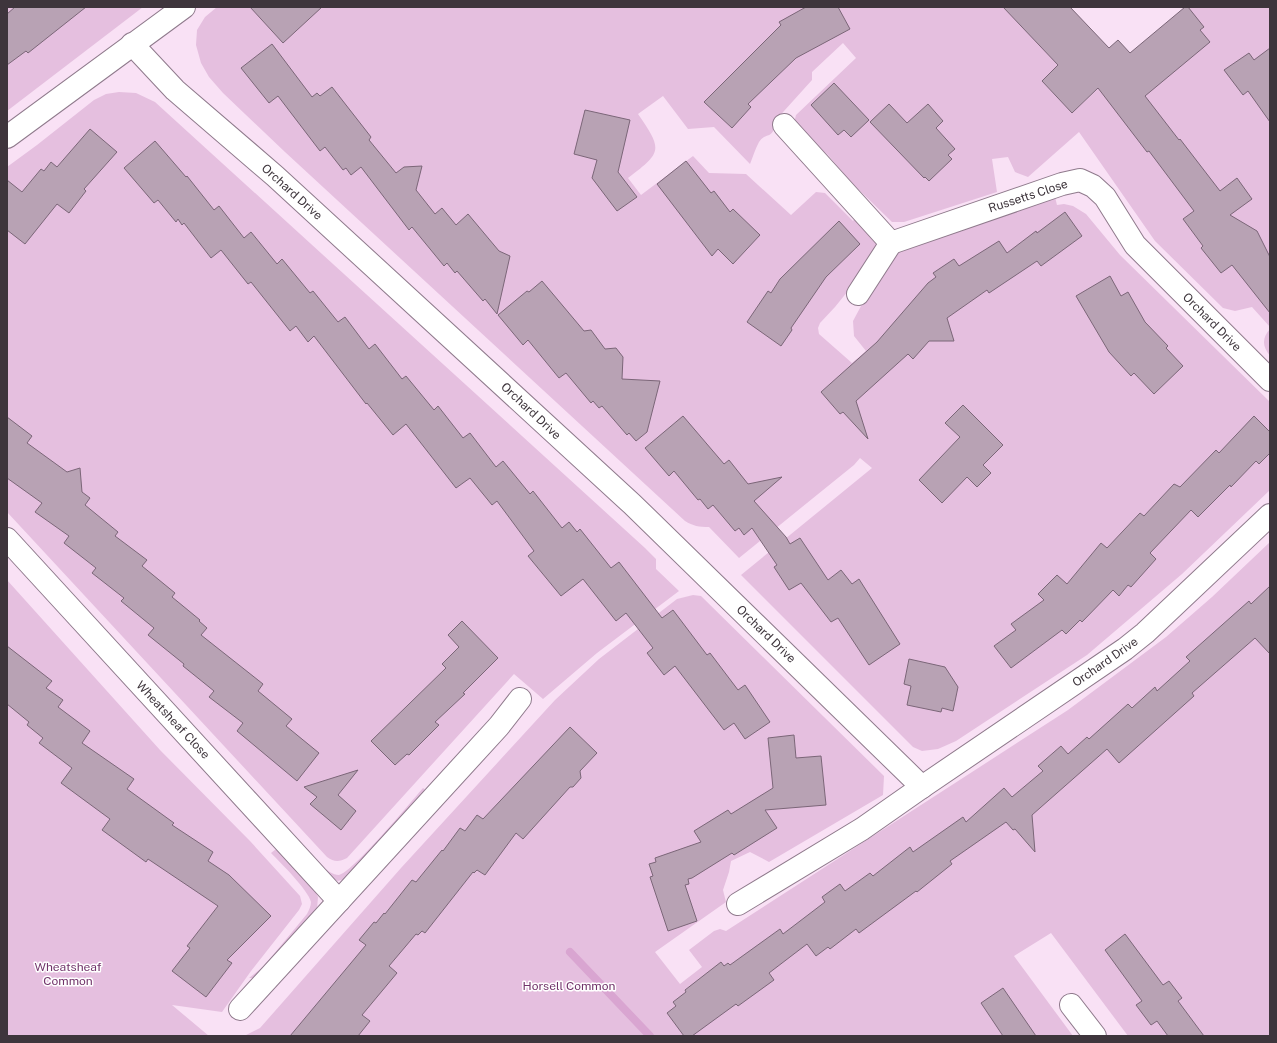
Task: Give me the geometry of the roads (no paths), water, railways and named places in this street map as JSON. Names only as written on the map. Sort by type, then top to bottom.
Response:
[{"type":"street","points":[[7,136],[184,7]]},
{"type":"street","name":"Orchard Drive","points":[[132,44],[175,90],[275,176],[632,504],[922,787]]},
{"type":"street","points":[[784,124],[891,243],[858,294]]},
{"type":"street","name":"Russetts Close","points":[[891,243],[1062,184],[1080,180],[1093,186],[1105,197],[1135,245],[1155,264]]},
{"type":"street","name":"Orchard Drive","points":[[1155,264],[1270,380]]},
{"type":"street","name":"Orchard Drive","points":[[738,904],[756,884],[862,829],[1125,649],[1142,636],[1270,515]]},
{"type":"street","name":"Wheatsheaf Close","points":[[7,539],[339,901]]},
{"type":"street","points":[[240,1009],[499,726],[520,699]]},
{"type":"street","points":[[1071,1004],[1095,1036]]},
{"type":"waterway","points":[[570,952],[650,1036]]},
{"type":"park label","name":"Wheatsheaf Common","points":[[68,974]]},
{"type":"park label","name":"Horsell Common","points":[[569,986]]}]
